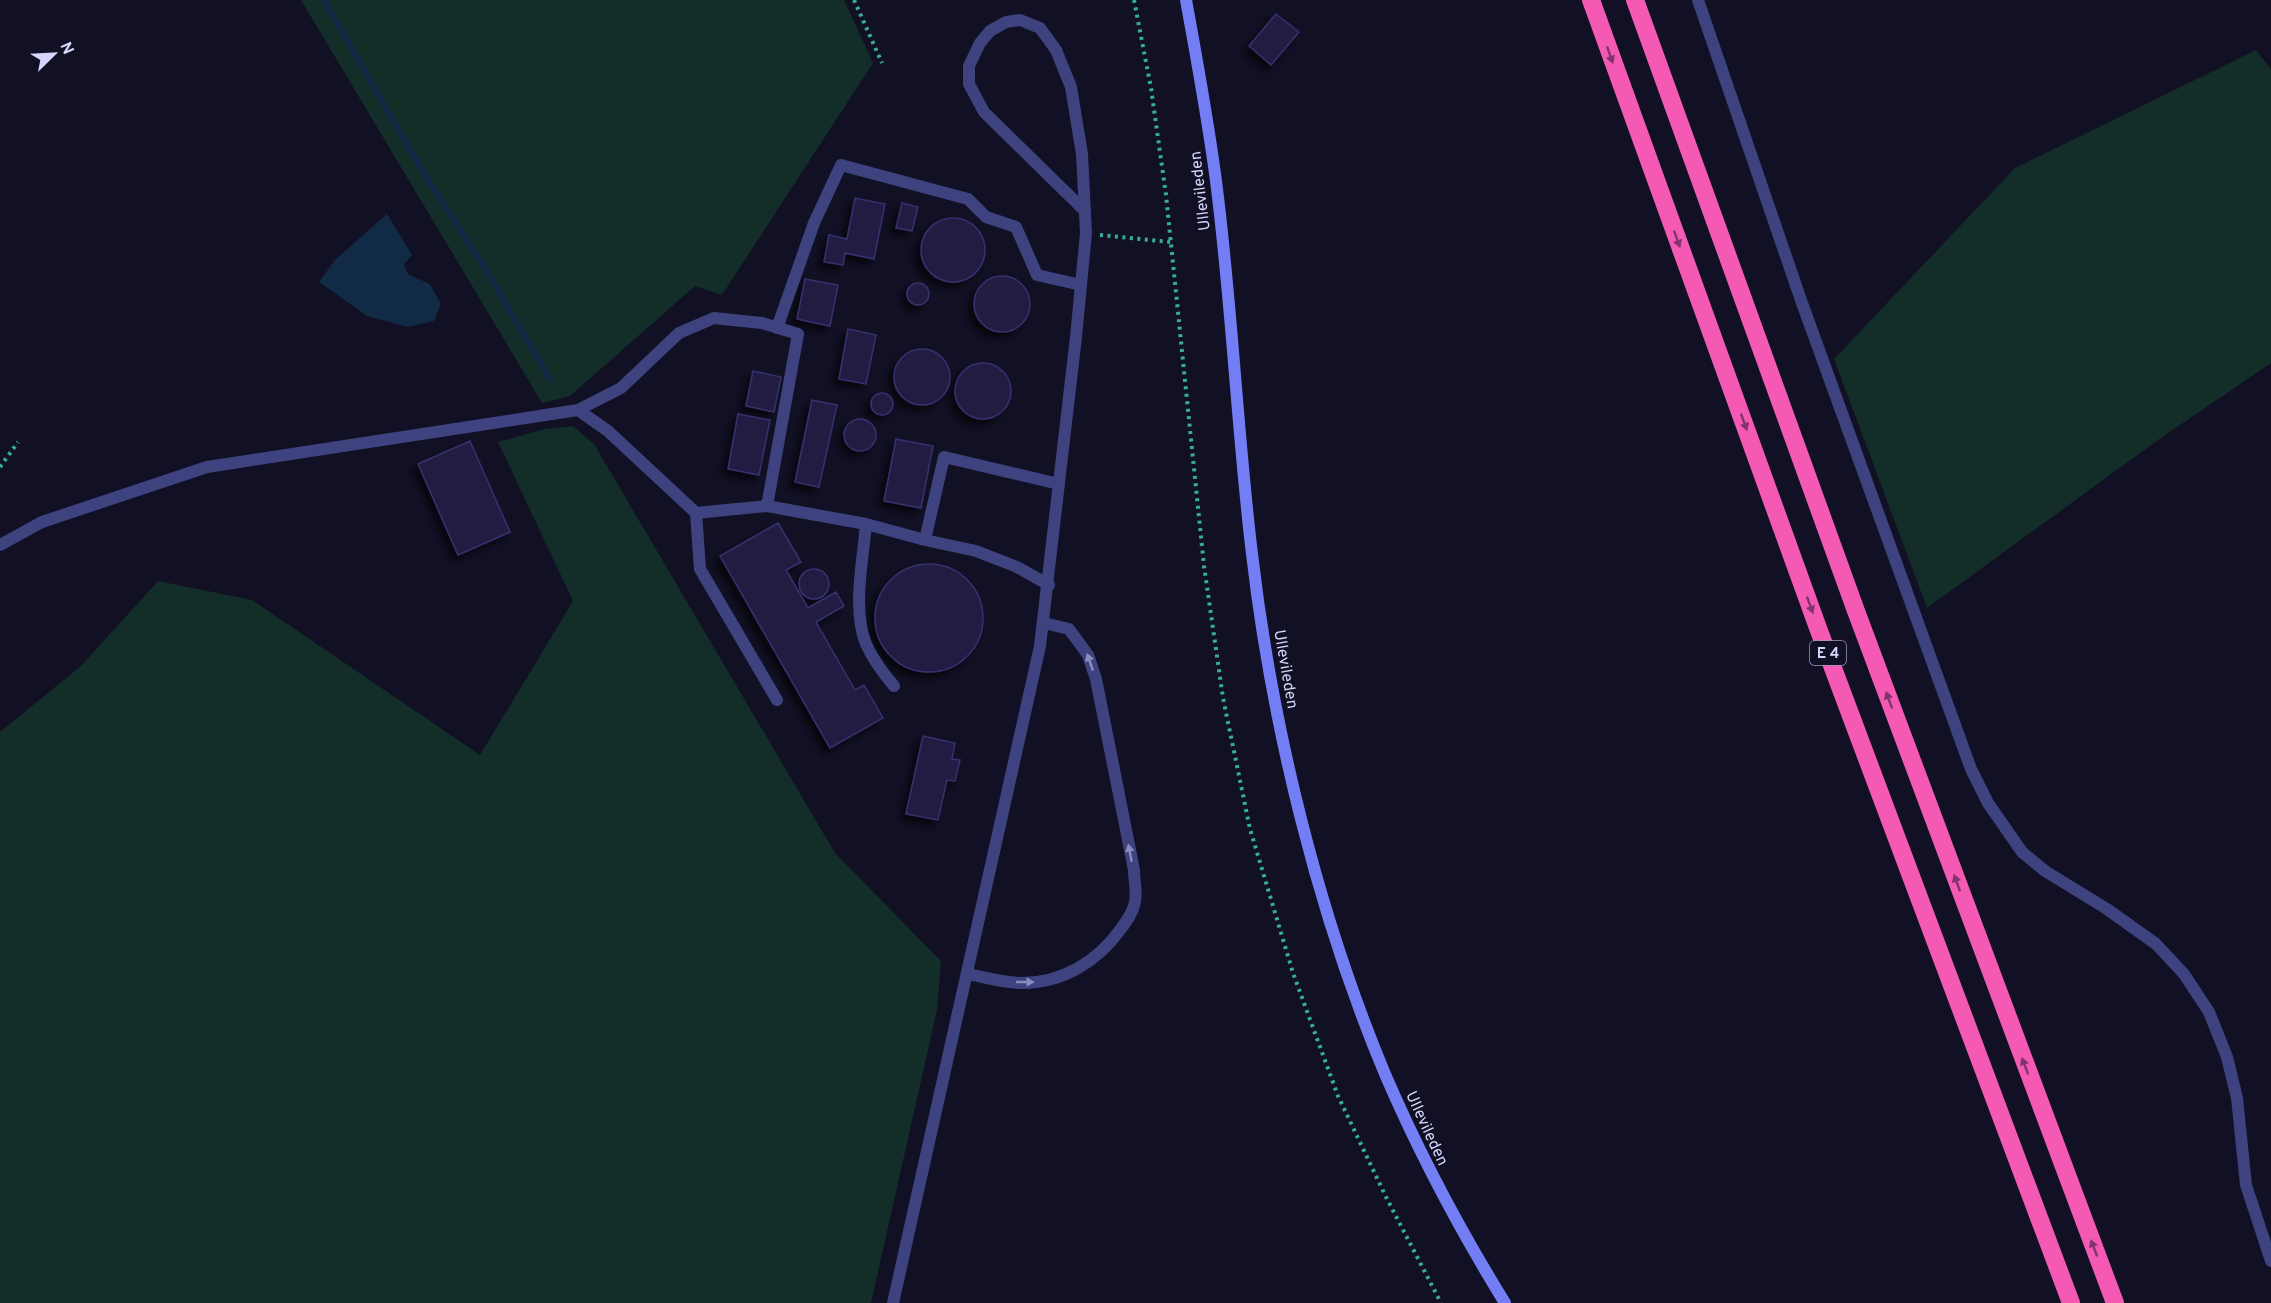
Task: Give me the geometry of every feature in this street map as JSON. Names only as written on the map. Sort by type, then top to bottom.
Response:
[{"type":"highway","name":"E 4","points":[[1591,0],[1818,628],[2071,1303]]},
{"type":"highway","name":"E 4","points":[[1635,0],[1856,611],[2115,1303]]},
{"type":"main road","name":"Ullevileden","points":[[1186,0],[1201,79],[1216,183],[1252,556],[1272,684],[1300,814],[1343,961],[1385,1074],[1434,1179],[1505,1303]]},
{"type":"street","points":[[1698,0],[1802,303],[1971,769],[1988,803],[2022,852],[2045,871],[2107,909],[2156,944],[2184,974],[2209,1012],[2227,1057],[2237,1098],[2246,1185],[2271,1261]]},
{"type":"street","points":[[893,1303],[1030,698],[1044,623],[1086,233],[1085,211],[1082,154],[1071,87],[1056,50],[1040,28],[1020,20],[1006,22],[990,31],[980,43],[969,66],[969,84],[984,112],[1085,211]]},
{"type":"street","points":[[777,328],[814,223],[841,165],[968,199],[986,217],[1016,227],[1037,275],[1081,285]]},
{"type":"street","points":[[0,545],[42,522],[207,467],[578,410],[621,388],[680,333],[714,318],[762,323],[798,334],[767,506]]},
{"type":"street","points":[[578,410],[608,431],[696,513],[700,569],[777,700]]},
{"type":"street","points":[[925,540],[944,457],[1059,484]]},
{"type":"street","points":[[696,513],[767,506],[866,524],[976,551],[1017,567],[1049,585]]},
{"type":"street","points":[[866,524],[859,605],[865,642],[879,669],[894,686]]},
{"type":"street","points":[[967,974],[1020,983],[1046,981],[1066,974],[1083,966],[1108,947],[1129,919],[1136,902],[1134,870],[1096,680],[1088,655],[1069,629],[1044,623]]},
{"type":"path","points":[[854,0],[882,63]]},
{"type":"path","points":[[1134,0],[1151,88],[1171,242],[1204,566],[1223,698],[1250,829],[1293,973],[1338,1096],[1386,1197],[1441,1303]]},
{"type":"path","points":[[1086,233],[1171,242]]},
{"type":"path","points":[[0,467],[18,442]]},
{"type":"green space","points":[[301,0],[844,0],[873,63],[722,295],[695,286],[570,396],[542,403]]},
{"type":"green space","points":[[2256,50],[2271,69],[2271,363],[2158,440],[1927,608],[1834,359],[2015,168]]},
{"type":"green space","points":[[573,426],[594,444],[835,853],[941,961],[937,1010],[871,1303],[0,1303],[0,732],[81,666],[158,581],[252,600],[480,755],[573,601],[498,442],[545,429]]},
{"type":"water","points":[[387,214],[412,255],[404,264],[408,274],[430,284],[441,304],[434,321],[408,327],[367,316],[319,282],[335,260]]},
{"type":"building","points":[[1276,14],[1299,32],[1271,65],[1249,46]]},
{"type":"building","points":[[855,198],[885,204],[874,259],[845,253],[843,265],[824,262],[829,235],[847,239]]},
{"type":"building","points":[[902,203],[918,207],[912,231],[896,228]]},
{"type":"building","points":[[953,218],[976,227],[985,250],[976,273],[953,282],[930,273],[921,250],[930,227]]},
{"type":"building","points":[[1002,276],[1013,278],[1022,284],[1028,293],[1030,304],[1028,315],[1022,324],[1013,330],[1002,332],[991,330],[982,324],[976,315],[974,304],[976,293],[982,284],[991,278]]},
{"type":"building","points":[[805,279],[838,285],[830,326],[797,319]]},
{"type":"building","points":[[918,283],[926,286],[929,294],[926,302],[918,305],[910,302],[907,294],[910,286]]},
{"type":"building","points":[[848,329],[876,335],[866,384],[839,379]]},
{"type":"building","points":[[916,349],[928,349],[942,357],[950,371],[948,388],[942,397],[928,405],[916,405],[899,393],[894,383],[894,371],[906,354]]},
{"type":"building","points":[[983,363],[994,365],[1003,371],[1009,380],[1011,391],[1009,402],[1003,411],[994,417],[983,419],[972,417],[963,411],[957,402],[955,391],[957,380],[963,371],[972,365]]},
{"type":"building","points":[[753,371],[781,377],[774,412],[746,406]]},
{"type":"building","points":[[882,393],[890,396],[893,404],[890,412],[882,415],[874,412],[871,404],[874,396]]},
{"type":"building","points":[[812,400],[837,405],[819,487],[795,482]]},
{"type":"building","points":[[738,414],[770,420],[759,475],[728,469]]},
{"type":"building","points":[[860,419],[871,424],[876,435],[871,446],[860,451],[849,446],[844,435],[849,424]]},
{"type":"building","points":[[896,439],[933,446],[921,508],[884,501]]},
{"type":"building","points":[[470,441],[510,532],[458,555],[418,464]]},
{"type":"building","points":[[778,523],[801,562],[786,570],[808,608],[836,592],[844,606],[816,622],[855,690],[864,685],[883,718],[830,748],[720,556]]},
{"type":"building","points":[[929,564],[950,568],[967,580],[979,597],[983,618],[979,639],[967,656],[950,668],[929,672],[908,668],[891,656],[879,639],[875,618],[879,597],[891,580],[908,568]]},
{"type":"building","points":[[814,569],[825,573],[829,584],[825,595],[814,599],[803,595],[799,584],[803,573]]},
{"type":"building","points":[[923,736],[955,743],[952,759],[960,760],[955,781],[947,780],[938,820],[906,814]]},
{"type":"waterway","points":[[324,0],[415,159],[486,270],[550,379]]}]
